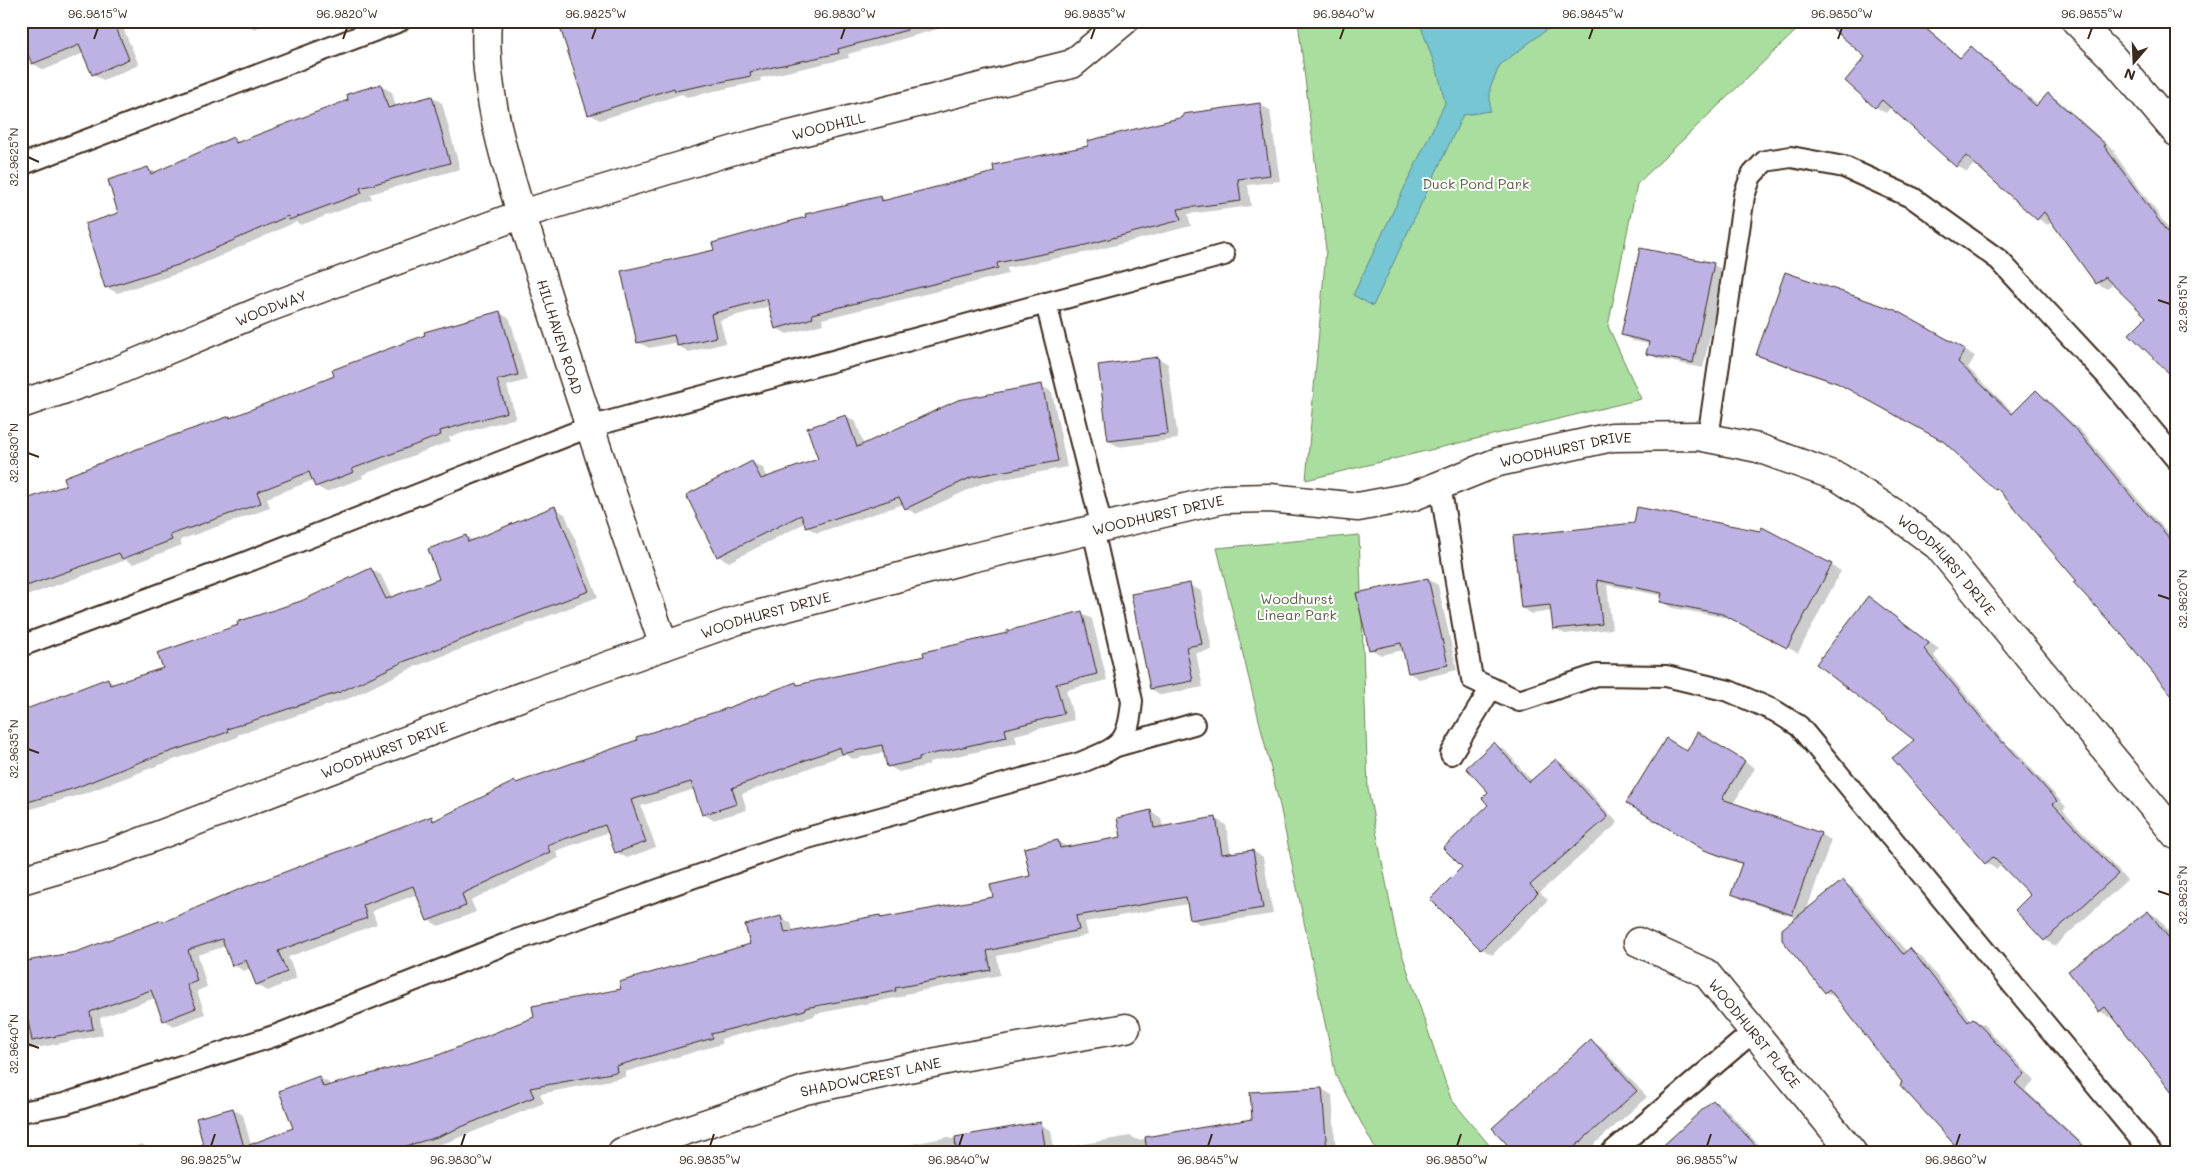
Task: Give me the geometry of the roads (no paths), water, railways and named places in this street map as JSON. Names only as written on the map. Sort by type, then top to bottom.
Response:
[{"type":"street","name":"HILLHAVEN ROAD","points":[[487,21],[489,78],[501,138],[522,214],[589,427],[664,646]]},
{"type":"street","name":"WOODHILL","points":[[522,214],[754,144],[1072,64],[1124,21]]},
{"type":"street","points":[[2076,21],[2113,58],[2176,132]]},
{"type":"street","name":"WOODWAY","points":[[21,404],[107,375],[270,307],[522,214]]},
{"type":"street","name":"WOODHURST DRIVE","points":[[21,880],[107,855],[528,694],[738,620],[971,558],[1223,499],[1270,498],[1358,508],[1411,497],[1498,462],[1612,436],[1708,438],[1758,448],[1838,477],[1894,513],[1938,546],[2176,836]]},
{"type":"street","name":"WOODHURST PLACE","points":[[1638,942],[1706,973],[1852,1152]]},
{"type":"street","name":"SHADOWCREST LANE","points":[[622,1152],[805,1090],[956,1058],[1126,1028]]},
{"type":"lane","points":[[21,165],[400,21]]},
{"type":"lane","points":[[1708,438],[1744,196],[1751,176],[1766,161],[1791,157],[1844,168],[1913,198],[1999,260],[2107,376],[2176,459]]},
{"type":"lane","points":[[21,646],[244,563],[589,427],[1224,255]]},
{"type":"lane","points":[[1046,303],[1097,528],[1132,701],[1130,726],[1117,746]]},
{"type":"lane","points":[[1440,485],[1472,679],[1519,701],[1598,675],[1666,676],[1729,691],[1775,711],[1799,726],[2151,1152]]},
{"type":"lane","points":[[1451,754],[1491,688]]},
{"type":"lane","points":[[21,1112],[64,1104],[277,1035],[511,942],[794,842],[1080,763],[1117,746],[1194,724]]},
{"type":"lane","points":[[1612,1152],[1754,1031]]},
{"type":"water","points":[[1419,21],[1558,21],[1500,65],[1490,88],[1490,111],[1463,115],[1373,306],[1353,295],[1445,103],[1439,77]]},
{"type":"park label","name":"Duck Pond Park","points":[[1476,183]]},
{"type":"park label","name":"Woodhurst Linear Park","points":[[1297,606]]}]
